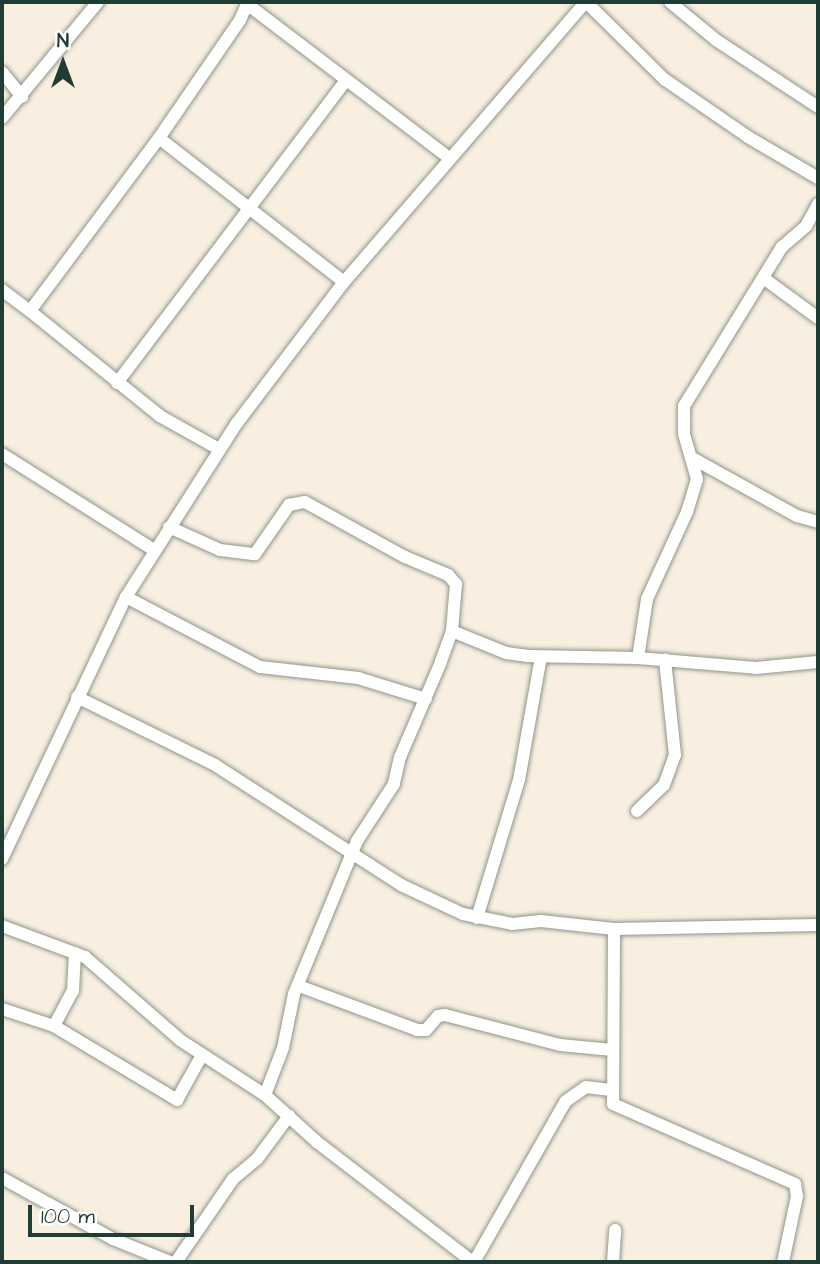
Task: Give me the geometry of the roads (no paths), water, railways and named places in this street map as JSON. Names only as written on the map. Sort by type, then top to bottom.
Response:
[{"type":"street","points":[[2,118],[23,97],[98,2]]},
{"type":"street","points":[[2,859],[125,597],[219,449],[344,282],[586,2],[647,65],[680,91],[818,178]]},
{"type":"street","points":[[670,2],[716,40],[818,107]]},
{"type":"street","points":[[30,311],[159,138],[248,3],[345,81],[449,158]]},
{"type":"street","points":[[2,72],[23,97]]},
{"type":"street","points":[[117,383],[248,204],[345,81]]},
{"type":"street","points":[[159,138],[248,204],[344,282]]},
{"type":"street","points":[[638,658],[647,599],[691,502],[697,473],[684,434],[684,406],[766,280],[782,247],[806,226],[818,204]]},
{"type":"street","points":[[766,280],[818,318]]},
{"type":"street","points":[[2,290],[174,426],[219,449]]},
{"type":"street","points":[[2,454],[154,550]]},
{"type":"street","points":[[694,459],[797,516],[818,522]]},
{"type":"street","points":[[169,527],[220,550],[248,555],[260,549],[289,505],[305,502],[405,557],[448,575],[457,595],[452,631],[394,784],[369,818],[299,985],[265,1096]]},
{"type":"street","points":[[125,597],[260,667],[358,678],[426,698]]},
{"type":"street","points":[[452,631],[506,653],[541,657],[638,658],[756,668],[818,662]]},
{"type":"street","points":[[477,918],[524,759],[541,657]]},
{"type":"street","points":[[638,811],[664,785],[675,755],[665,660]]},
{"type":"street","points":[[77,697],[215,765],[354,852],[401,885],[477,918],[614,929],[818,925]]},
{"type":"street","points":[[2,926],[75,953],[202,1055],[265,1096],[474,1262],[566,1101],[586,1087],[611,1090]]},
{"type":"street","points":[[614,929],[612,1102],[619,1110],[795,1184],[797,1196],[783,1262]]},
{"type":"street","points":[[54,1026],[73,991],[75,953]]},
{"type":"street","points":[[299,985],[417,1030],[426,1030],[438,1016],[445,1015],[550,1043],[613,1050]]},
{"type":"street","points":[[2,1009],[54,1026],[177,1100],[202,1055]]},
{"type":"street","points":[[2,1178],[113,1239],[173,1262],[233,1179],[257,1160],[289,1116]]},
{"type":"street","points":[[613,1262],[615,1230]]}]
